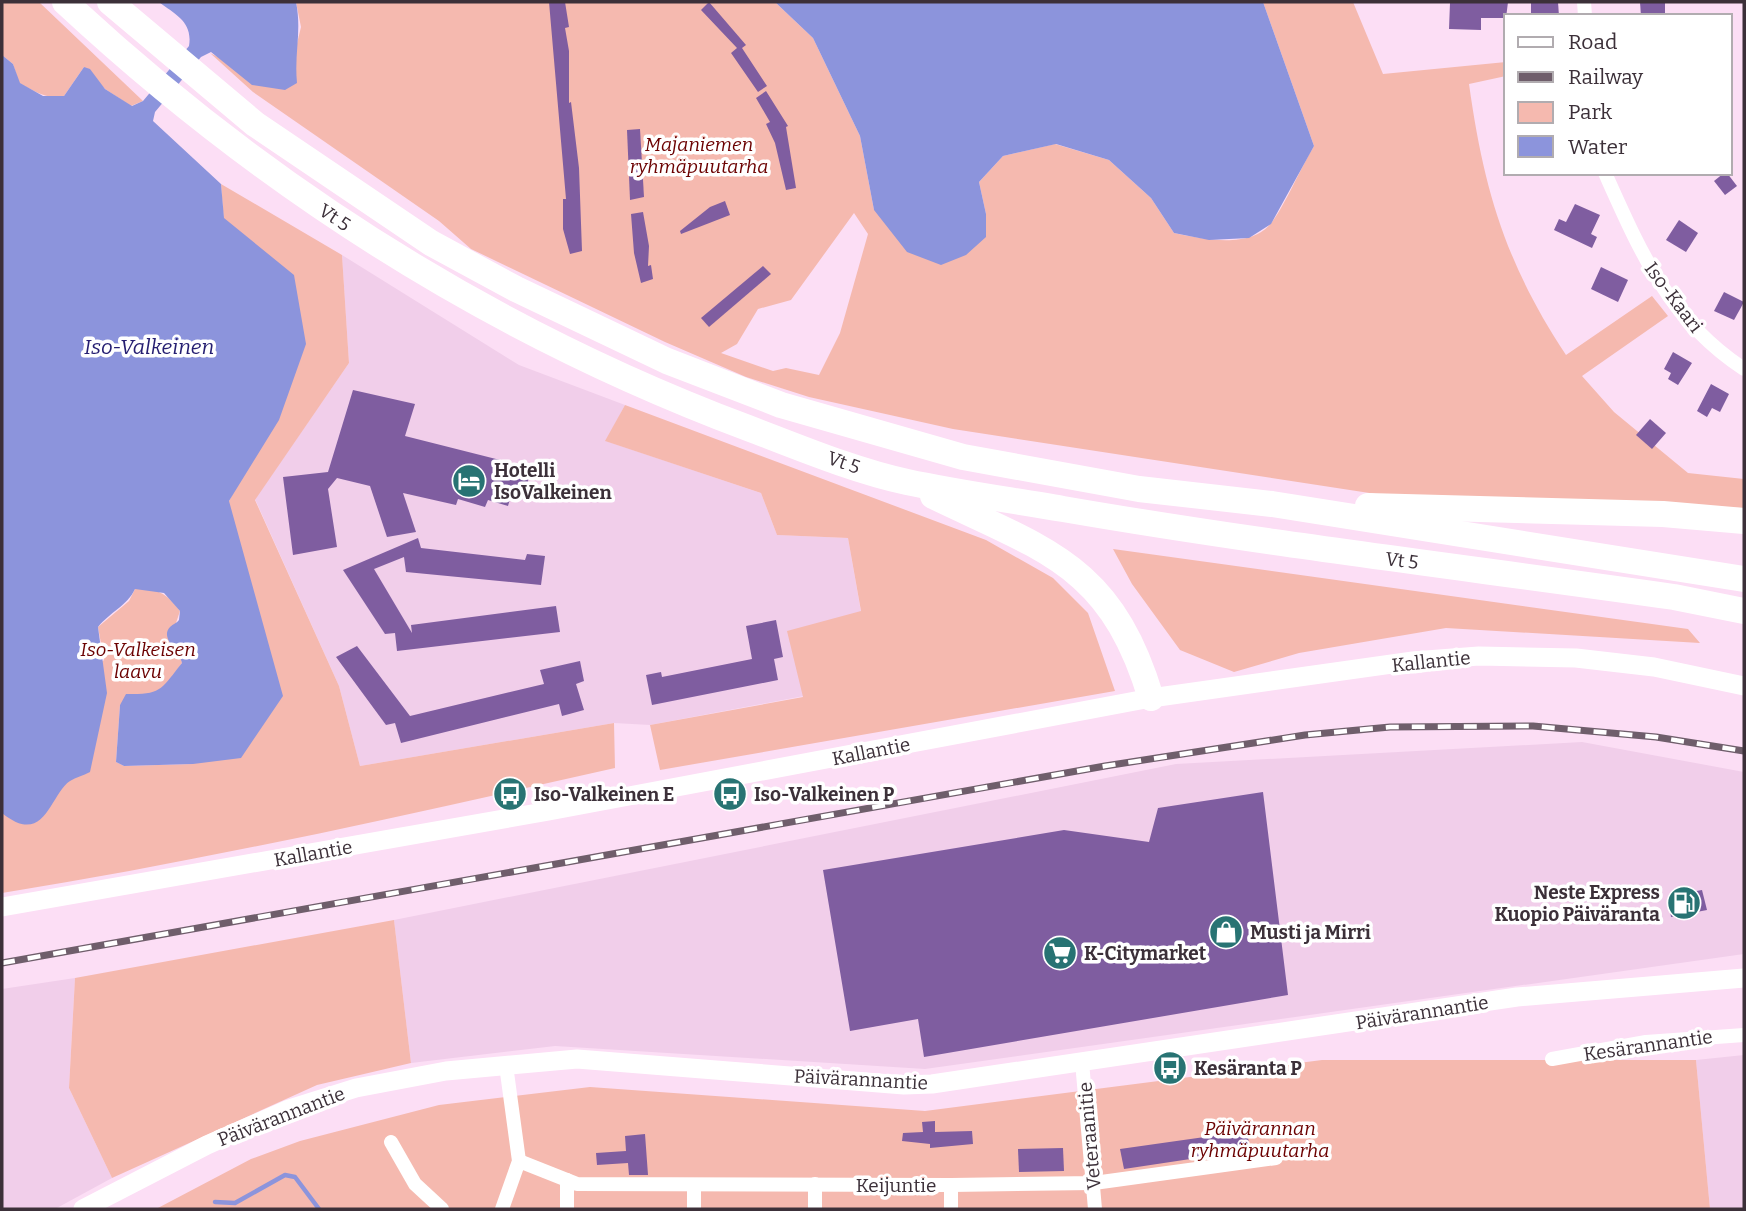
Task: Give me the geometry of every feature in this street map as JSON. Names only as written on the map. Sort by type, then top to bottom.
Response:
[{"type":"highway","name":"Vt 5","points":[[65,2],[176,101],[238,150],[328,213],[502,317],[652,392],[903,482],[1181,529],[1674,597],[1744,611]]},
{"type":"highway","name":"Vt 5","points":[[110,2],[197,77],[345,188],[431,243],[516,289],[667,361],[782,405],[963,457],[1139,489],[1272,505],[1744,579]]},
{"type":"highway","points":[[903,482],[1032,544],[1080,574],[1099,592],[1127,633],[1151,698]]},
{"type":"highway","points":[[1272,505],[1663,514],[1744,521]]},
{"type":"main road","name":"Kallantie","points":[[2,907],[561,809],[1151,698],[1413,662],[1479,656],[1589,659],[1654,667],[1744,686]]},
{"type":"main road","name":"Päivärannantie","points":[[83,1209],[207,1145],[289,1109],[356,1088],[446,1071],[577,1059],[904,1085],[1082,1062],[1517,997],[1744,978]]},
{"type":"street","name":"Iso-Kaari","points":[[1606,175],[1649,268],[1668,296],[1699,332],[1724,356],[1744,369]]},
{"type":"street","name":"Kesärannantie","points":[[1552,1059],[1646,1042],[1744,1035]]},
{"type":"street","name":"Veteraanitie","points":[[1082,1062],[1095,1209]]},
{"type":"street","points":[[502,1209],[519,1161],[506,1065]]},
{"type":"street","points":[[391,1142],[415,1184],[442,1209]]},
{"type":"street","name":"Keijuntie","points":[[519,1161],[577,1184],[951,1185],[1094,1183],[1276,1158]]},
{"type":"street","points":[[567,1180],[567,1209]]},
{"type":"street","points":[[815,1184],[815,1209]]},
{"type":"street","points":[[694,1185],[694,1209]]},
{"type":"street","points":[[951,1185],[951,1209]]},
{"type":"shaded area","points":[[342,255],[519,365],[625,405],[606,441],[761,493],[777,535],[848,538],[861,612],[804,696],[650,725],[614,723],[360,766],[339,686],[255,499],[349,363]]},
{"type":"shaded area","points":[[1582,742],[1744,772],[1744,954],[925,1069],[555,1046],[411,1063],[394,920],[1176,764]]},
{"type":"shaded area","points":[[75,978],[69,1088],[112,1178],[55,1209],[2,1209],[2,989]]},
{"type":"shaded area","points":[[1744,1055],[1744,1209],[1710,1209],[1696,1060]]},
{"type":"green space","points":[[2,2],[39,2],[143,101],[131,106],[105,89],[84,67],[64,96],[46,96],[19,83],[13,64],[2,55]]},
{"type":"green space","name":"Majaniemen ryhmäpuutarha","points":[[296,2],[775,2],[813,38],[860,136],[874,210],[986,214],[979,182],[1003,156],[1055,144],[1109,160],[1151,198],[1174,233],[1226,240],[1252,236],[1263,231],[1272,222],[1314,146],[1263,2],[1353,2],[1383,74],[1504,62],[1504,76],[1469,84],[1475,123],[1490,193],[1501,226],[1545,322],[1566,355],[1652,296],[1668,316],[1582,376],[1614,412],[1688,473],[1744,479],[1744,508],[1402,498],[953,429],[809,397],[746,377],[665,342],[471,249],[439,221],[253,92],[210,53],[222,59],[296,71],[294,56],[301,27]],"holes":[[[854,213],[868,234],[840,333],[819,375],[786,368],[773,371],[721,353],[737,344],[758,309],[791,300]]]},
{"type":"green space","name":"Iso-Valkeisen laavu","points":[[221,184],[342,255],[349,363],[255,500],[339,686],[360,766],[614,723],[615,768],[233,851],[2,893],[2,738],[104,660],[98,627],[129,601],[135,589],[149,589],[161,593],[180,611],[169,644],[181,656],[182,663],[164,689],[152,695],[137,694],[120,705],[116,762],[124,766],[193,764],[185,685],[229,501],[243,474]]},
{"type":"green space","points":[[625,405],[986,540],[1053,578],[1088,613],[1115,691],[660,770],[650,725],[803,697],[787,631],[861,611],[848,538],[777,535],[761,493],[605,441]]},
{"type":"green space","points":[[1113,549],[1688,629],[1700,643],[1446,628],[1299,653],[1234,672],[1180,650],[1132,584]]},
{"type":"green space","points":[[394,920],[411,1063],[317,1085],[112,1178],[69,1088],[75,978]]},
{"type":"green space","name":"Päivärannan ryhmäpuutarha","points":[[1322,1060],[1696,1060],[1710,1209],[156,1209],[251,1159],[300,1141],[439,1105],[590,1087],[925,1111]]},
{"type":"water","name":"Iso-Valkeinen","points":[[159,2],[296,2],[297,83],[285,90],[252,85],[211,52],[201,57],[155,112],[153,121],[221,184],[224,218],[294,275],[306,344],[279,420],[229,501],[283,696],[241,758],[193,764],[124,766],[116,762],[120,705],[126,694],[160,689],[182,663],[167,636],[170,627],[179,620],[180,611],[164,593],[135,589],[128,600],[98,627],[107,693],[90,772],[70,781],[45,815],[28,825],[16,822],[2,813],[2,55],[13,64],[20,83],[43,96],[64,96],[84,67],[90,69],[105,89],[132,106],[143,101],[189,46],[190,38],[186,25]]},
{"type":"water","points":[[775,2],[1263,2],[1314,146],[1271,224],[1249,238],[1209,240],[1174,233],[1151,198],[1109,160],[1056,144],[1003,156],[979,182],[986,214],[986,237],[966,255],[941,265],[907,252],[874,210],[860,136],[813,38]]},
{"type":"building","points":[[549,2],[565,2],[569,27],[565,28],[569,51],[569,103],[571,102],[579,168],[582,251],[570,254],[563,229],[563,199],[566,199]]},
{"type":"building","points":[[709,2],[746,45],[742,48],[767,86],[758,92],[731,53],[737,48],[701,10]]},
{"type":"building","points":[[1508,2],[1504,18],[1481,18],[1481,30],[1449,29],[1450,3]]},
{"type":"building","points":[[1531,2],[1558,2],[1559,14],[1531,14]]},
{"type":"building","points":[[1640,2],[1665,2],[1665,14],[1641,14]]},
{"type":"building","points":[[766,91],[788,126],[786,127],[796,188],[786,190],[775,143],[766,124],[770,122],[756,98]]},
{"type":"building","points":[[640,129],[644,197],[630,200],[627,130]]},
{"type":"building","points":[[1722,175],[1729,175],[1737,186],[1725,195],[1714,181]]},
{"type":"building","points":[[725,201],[730,215],[681,234],[680,231],[710,207]]},
{"type":"building","points":[[1575,204],[1600,215],[1591,234],[1597,237],[1592,248],[1554,230],[1559,219],[1566,222]]},
{"type":"building","points":[[643,212],[649,246],[648,266],[651,265],[653,279],[641,283],[634,253],[631,214]]},
{"type":"building","points":[[1679,220],[1698,233],[1686,252],[1666,240]]},
{"type":"building","points":[[763,266],[771,274],[709,327],[701,318]]},
{"type":"building","points":[[1601,267],[1628,280],[1618,302],[1591,289]]},
{"type":"building","points":[[1724,292],[1744,302],[1734,320],[1714,311]]},
{"type":"building","points":[[1673,352],[1692,363],[1678,385],[1668,379],[1671,373],[1664,369]]},
{"type":"building","points":[[1711,384],[1729,394],[1720,412],[1712,408],[1707,417],[1697,411]]},
{"type":"building","points":[[353,390],[415,404],[405,436],[500,460],[497,468],[529,478],[523,495],[512,492],[508,506],[488,500],[485,507],[458,499],[456,505],[403,493],[416,532],[387,537],[370,486],[337,478],[328,489],[337,547],[293,555],[283,477],[328,472]]},
{"type":"building","points":[[1650,419],[1666,433],[1652,449],[1636,435]]},
{"type":"building","points":[[418,538],[421,548],[525,560],[527,554],[545,556],[541,585],[406,572],[404,557],[374,569],[412,633],[411,625],[556,606],[560,632],[397,651],[395,633],[385,634],[343,570]]},
{"type":"building","points":[[776,620],[783,657],[774,659],[778,680],[652,705],[646,675],[661,672],[662,677],[752,659],[746,626]]},
{"type":"building","points":[[357,646],[410,716],[544,684],[540,670],[580,661],[584,681],[576,684],[584,710],[562,716],[559,704],[401,743],[395,723],[386,725],[336,657]]},
{"type":"building","name":"K-Citymarket","points":[[1263,792],[1288,995],[924,1057],[918,1019],[850,1031],[823,870],[1064,830],[1149,842],[1158,808]]},
{"type":"building","points":[[1702,890],[1707,910],[1671,917],[1668,896]]},
{"type":"building","points":[[935,1121],[935,1132],[972,1131],[973,1144],[930,1148],[930,1144],[902,1141],[903,1133],[923,1132],[922,1122]]},
{"type":"building","points":[[1247,1131],[1250,1150],[1124,1169],[1120,1149]]},
{"type":"building","points":[[645,1134],[648,1175],[629,1175],[628,1163],[597,1165],[596,1153],[626,1151],[625,1136]]},
{"type":"building","points":[[1063,1148],[1064,1171],[1019,1172],[1018,1149]]},
{"type":"waterway","points":[[215,1202],[235,1203],[285,1175],[295,1177],[319,1209]]},
{"type":"railway","points":[[2,963],[1105,766],[1305,735],[1390,727],[1533,726],[1656,737],[1744,751]]},
{"type":"place","name":"Hotelli IsoValkeinen","points":[[469,481]]},
{"type":"place","name":"Iso-Valkeinen E","points":[[510,794]]},
{"type":"place","name":"Iso-Valkeinen P","points":[[730,794]]},
{"type":"place","name":"Neste Express Kuopio Päiväranta","points":[[1684,903]]},
{"type":"place","name":"Musti ja Mirri","points":[[1226,932]]},
{"type":"place","name":"K-Citymarket","points":[[1060,953]]},
{"type":"place","name":"Kesäranta P","points":[[1170,1068]]}]
